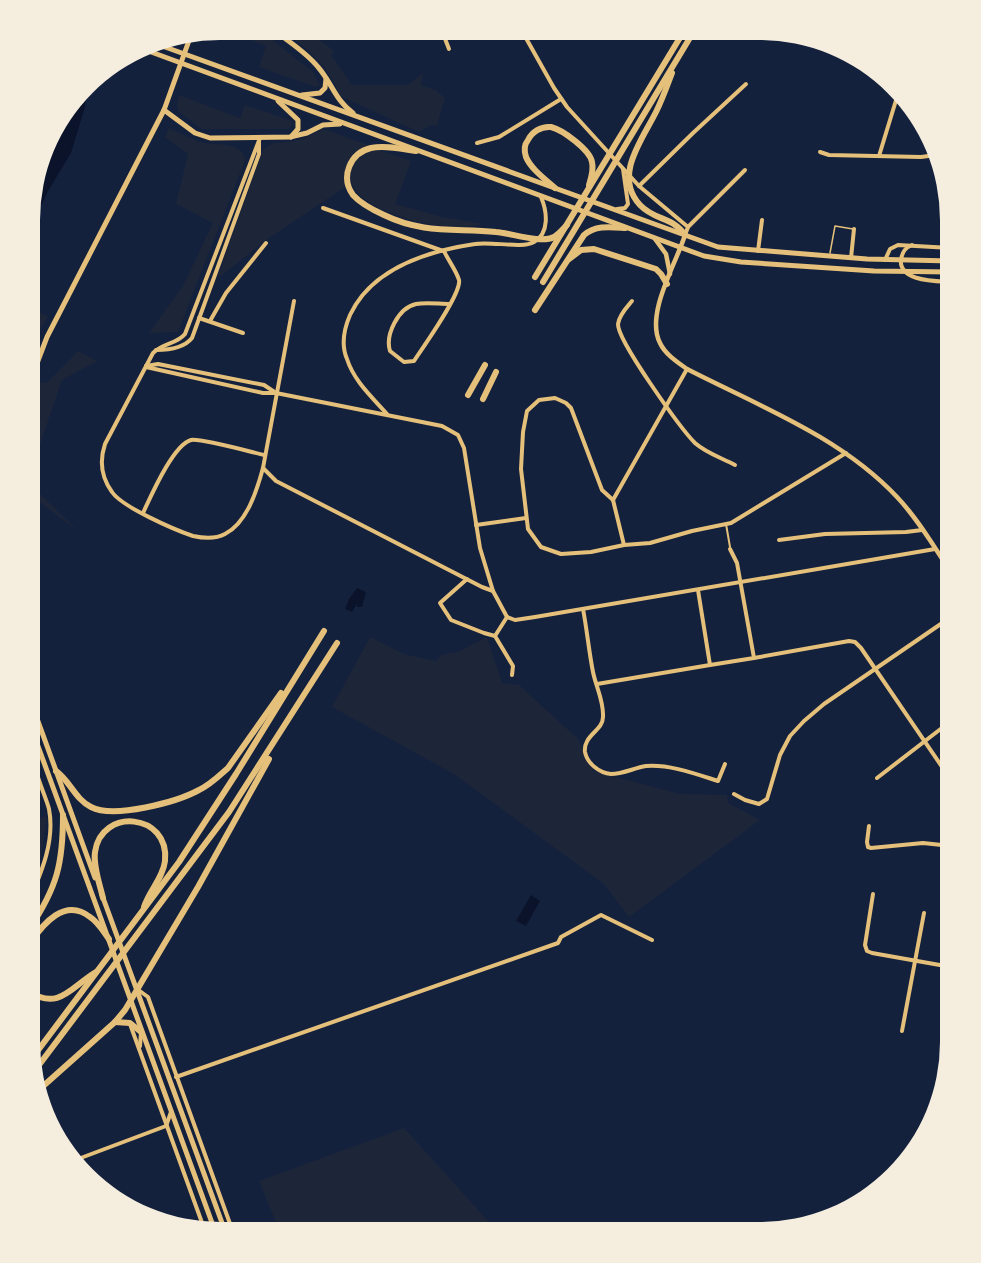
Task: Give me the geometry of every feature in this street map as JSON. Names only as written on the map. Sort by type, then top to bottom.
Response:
[{"type":"highway","points":[[535,278],[679,40]]},
{"type":"highway","points":[[543,282],[688,40]]},
{"type":"highway","points":[[678,57],[660,104],[630,162],[629,182],[634,197],[645,209],[655,216],[678,225],[686,235]]},
{"type":"highway","points":[[555,188],[532,166],[525,151],[526,142],[535,131],[544,127],[552,128],[579,145],[591,158],[593,167],[589,188]]},
{"type":"highway","points":[[416,151],[378,147],[359,153],[351,163],[347,176],[353,194],[384,215],[415,226],[445,231],[492,231],[546,239],[556,236],[567,225]]},
{"type":"highway","points":[[535,310],[578,242],[591,230],[600,227],[625,228]]},
{"type":"highway","points":[[564,263],[581,250],[599,250],[658,270],[667,284]]},
{"type":"highway","points":[[468,395],[485,364]]},
{"type":"highway","points":[[483,399],[496,372]]},
{"type":"highway","points":[[40,1047],[140,916],[199,833],[324,631]]},
{"type":"highway","points":[[42,1062],[207,844],[292,716],[337,642]]},
{"type":"highway","points":[[56,771],[83,801],[92,808],[105,811],[129,810],[181,798],[199,790],[228,768],[303,664]]},
{"type":"highway","points":[[46,1083],[115,1022],[130,1002],[215,857],[292,716]]},
{"type":"highway","points":[[40,912],[56,881],[62,850],[63,815]]},
{"type":"highway","points":[[103,898],[95,857],[99,839],[120,822],[136,821],[145,824],[160,837],[165,856],[163,869],[140,916]]},
{"type":"highway","points":[[40,930],[50,918],[58,913],[70,910],[79,911],[90,916],[109,939]]},
{"type":"highway","points":[[40,997],[62,997],[100,969]]},
{"type":"highway","points":[[115,1022],[130,1023],[141,1032]]},
{"type":"main road","points":[[288,41],[310,58],[340,103],[362,118]]},
{"type":"main road","points":[[40,355],[47,337],[164,110],[188,44]]},
{"type":"main road","points":[[169,48],[718,247],[830,257],[940,261]]},
{"type":"main road","points":[[153,54],[625,228],[720,260],[874,271],[940,272]]},
{"type":"main road","points":[[298,95],[320,93],[325,88],[326,79]]},
{"type":"main road","points":[[275,98],[298,120],[298,129],[290,137]]},
{"type":"main road","points":[[164,110],[195,133],[205,137],[290,137],[307,133],[323,125],[343,124]]},
{"type":"main road","points":[[40,727],[221,1222]]},
{"type":"main road","points":[[40,753],[212,1222]]},
{"type":"street","points":[[527,40],[561,99],[639,186],[688,227]]},
{"type":"street","points":[[446,41],[449,50]]},
{"type":"street","points":[[639,186],[693,132],[746,84]]},
{"type":"street","points":[[477,143],[499,137],[561,99]]},
{"type":"street","points":[[879,156],[896,102]]},
{"type":"street","points":[[156,350],[187,344],[192,338],[259,154],[260,138]]},
{"type":"street","points":[[260,138],[186,334],[181,339],[165,344],[156,350],[108,436],[101,463],[107,484],[114,495],[143,513],[194,536],[215,538],[231,531],[243,516],[258,485],[263,468],[294,301]]},
{"type":"street","points":[[820,152],[829,155],[928,155]]},
{"type":"street","points":[[615,210],[624,209],[628,205],[623,168]]},
{"type":"street","points":[[745,170],[688,227],[656,316],[657,335],[667,353],[687,369],[796,425],[846,453],[867,469],[896,496],[940,556]]},
{"type":"street","points":[[387,414],[357,379],[347,361],[344,340],[347,322],[363,294],[377,280],[403,265],[444,251],[479,243],[525,245],[533,243],[541,235],[545,224],[545,210],[541,196]]},
{"type":"street","points":[[323,208],[444,251],[459,283],[458,290],[450,304],[414,361],[404,362],[390,351],[389,339],[395,323],[406,309],[415,304],[450,304]]},
{"type":"street","points":[[758,251],[762,220]]},
{"type":"street","points":[[851,258],[854,229]]},
{"type":"street","points":[[654,238],[666,254],[670,274]]},
{"type":"street","points":[[210,321],[226,292],[266,243]]},
{"type":"street","points":[[885,260],[893,247],[898,245],[940,247]]},
{"type":"street","points":[[912,245],[905,250],[901,266],[921,280],[940,281]]},
{"type":"street","points":[[632,301],[621,315],[619,329],[630,351],[667,407],[694,442],[735,465]]},
{"type":"street","points":[[199,318],[243,333]]},
{"type":"street","points":[[146,366],[158,364],[264,385],[276,393]]},
{"type":"street","points":[[146,366],[263,393],[276,393],[387,414],[442,426],[455,433],[461,439],[464,448],[480,548],[494,591],[507,617],[516,620],[935,549]]},
{"type":"street","points":[[613,500],[687,369]]},
{"type":"street","points":[[624,544],[613,500],[602,490],[571,408],[558,399],[544,398],[532,405],[524,418],[521,469],[526,518],[528,529],[536,543],[556,553],[591,552],[624,544],[650,543],[726,524],[784,492],[846,453]]},
{"type":"street","points":[[143,513],[174,456],[186,442],[200,441],[264,455]]},
{"type":"street","points":[[263,468],[276,481],[494,591]]},
{"type":"street","points":[[476,525],[526,518]]},
{"type":"street","points":[[726,524],[730,549],[737,563],[741,582],[754,658]]},
{"type":"street","points":[[779,540],[825,534],[895,533],[922,530]]},
{"type":"street","points":[[467,579],[440,603],[451,620],[495,636],[513,666],[512,675]]},
{"type":"street","points":[[698,590],[710,665]]},
{"type":"street","points":[[583,609],[603,721],[587,739],[585,745],[586,756],[595,768],[612,774],[639,767],[659,766],[718,782],[725,764]]},
{"type":"street","points":[[495,636],[507,617]]},
{"type":"street","points":[[734,794],[759,804],[767,799],[777,761],[794,731],[817,710],[940,625]]},
{"type":"street","points":[[597,684],[849,640],[859,646],[940,764]]},
{"type":"street","points":[[877,778],[920,747],[923,740],[940,728]]},
{"type":"street","points":[[40,774],[45,766]]},
{"type":"street","points":[[40,781],[50,812],[50,833],[40,873]]},
{"type":"street","points":[[869,826],[867,842],[868,847],[871,848],[923,843],[940,845]]},
{"type":"street","points":[[873,894],[865,945],[867,951],[940,965]]},
{"type":"street","points":[[902,1031],[924,913]]},
{"type":"street","points":[[176,1077],[558,943],[561,936],[601,915],[652,940]]},
{"type":"street","points":[[137,989],[148,997],[229,1222]]},
{"type":"street","points":[[130,1023],[201,1221]]},
{"type":"street","points":[[139,1048],[141,1032]]},
{"type":"street","points":[[174,1094],[185,1100]]},
{"type":"street","points":[[83,1158],[166,1126],[171,1112]]},
{"type":"street","points":[[194,1200],[202,1196]]},
{"type":"street","points":[[200,1217],[209,1214]]},
{"type":"lane","points":[[830,257],[835,226],[854,229]]},
{"type":"shaded area","points":[[254,41],[274,41],[313,72],[320,85],[316,87],[259,67],[266,46]]},
{"type":"shaded area","points":[[296,41],[321,41],[329,47],[335,52],[331,55],[352,85],[408,85],[423,73],[421,85],[435,90],[445,98],[437,126],[432,125],[419,132],[340,96],[329,74],[310,52]]},
{"type":"shaded area","points":[[179,95],[240,118],[245,105],[290,120],[292,124],[289,129],[202,129],[179,112],[177,105]]},
{"type":"shaded area","points":[[86,102],[71,153],[41,205],[54,152],[71,120]]},
{"type":"shaded area","points":[[169,128],[200,142],[227,145],[239,149],[245,160],[178,332],[149,333],[183,286],[213,223],[176,204],[188,154],[165,137]]},
{"type":"shaded area","points":[[323,129],[368,145],[355,153],[348,162],[345,187],[269,238],[217,279],[263,150],[273,144],[295,141]]},
{"type":"shaded area","points":[[379,150],[411,161],[395,204],[442,217],[484,224],[459,227],[439,226],[404,218],[370,203],[357,192],[351,180],[353,166],[364,154]]},
{"type":"shaded area","points":[[40,312],[48,317],[40,329]]},
{"type":"shaded area","points":[[78,351],[97,361],[62,380],[40,446],[40,382],[47,383]]},
{"type":"shaded area","points":[[40,494],[80,533],[40,502]]},
{"type":"shaded area","points":[[357,588],[366,592],[362,607],[357,607],[357,604],[352,612],[345,609]]},
{"type":"shaded area","points":[[370,637],[404,654],[436,661],[441,655],[458,652],[487,637],[502,683],[519,685],[578,739],[593,771],[680,794],[727,795],[728,803],[760,820],[629,917],[604,884],[454,774],[332,707]]},
{"type":"shaded area","points":[[40,817],[47,817],[40,864]]},
{"type":"shaded area","points":[[531,895],[540,901],[526,926],[516,921]]},
{"type":"shaded area","points":[[404,1128],[489,1222],[276,1222],[259,1181]]}]
